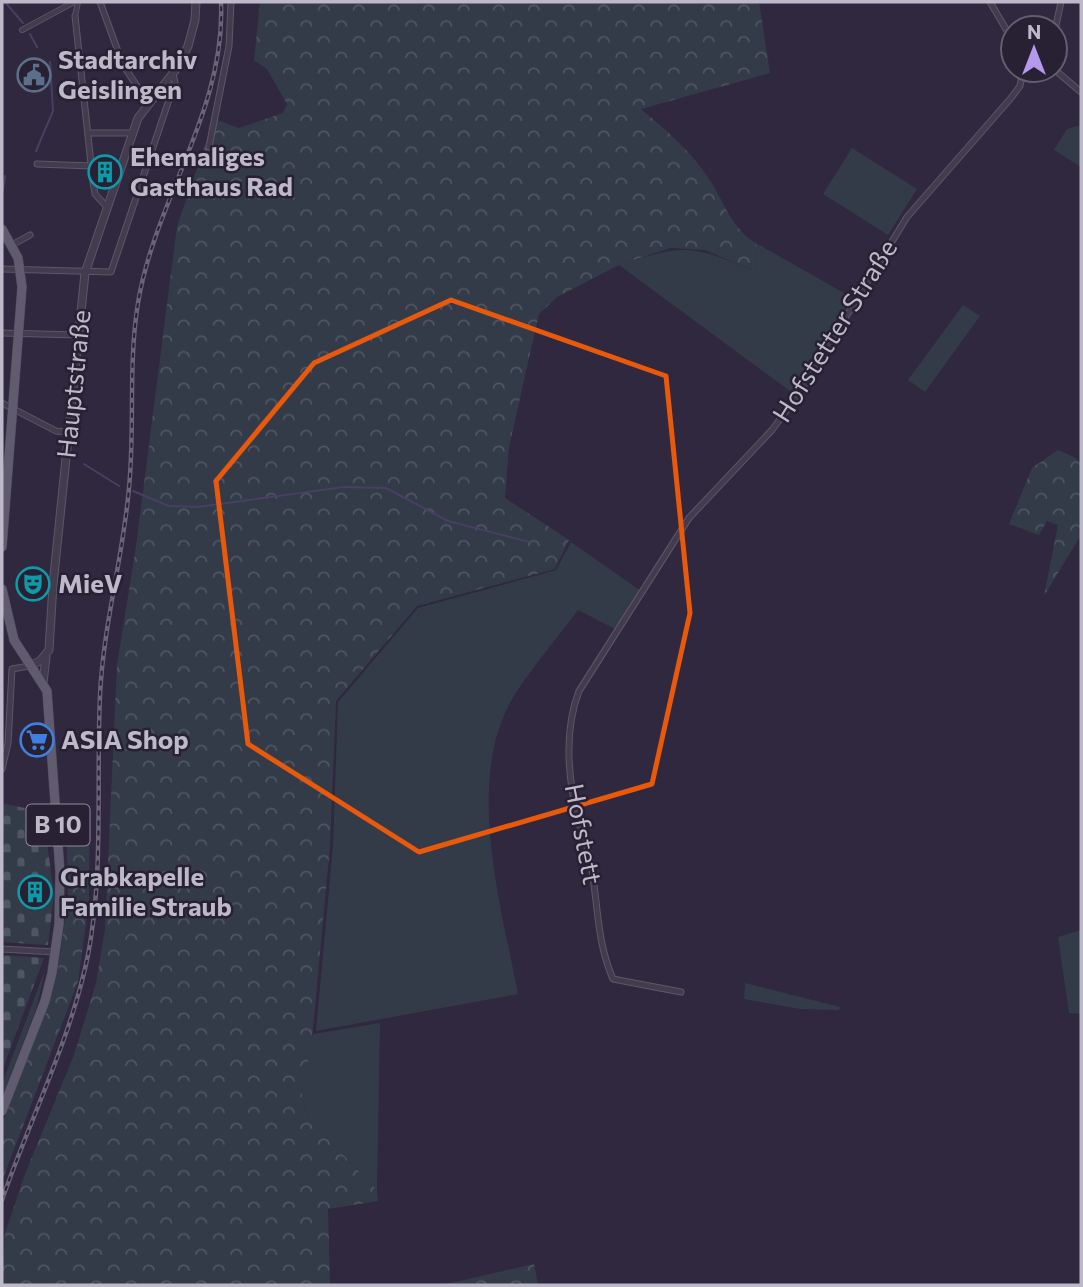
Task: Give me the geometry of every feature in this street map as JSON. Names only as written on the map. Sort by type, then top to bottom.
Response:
[{"type":"main road","points":[[2,229],[12,245],[21,272],[19,333],[2,547]]},
{"type":"main road","name":"B 10","points":[[2,589],[14,640],[20,653],[43,683],[48,699],[60,845],[52,952],[45,1001],[2,1111]]},
{"type":"street","points":[[22,30],[76,2],[75,16],[95,194],[106,206]]},
{"type":"street","points":[[100,2],[123,65],[149,104]]},
{"type":"street","name":"Hauptstraße","points":[[43,683],[49,650],[85,273],[138,118],[173,74],[188,46],[195,20],[196,2]]},
{"type":"street","points":[[209,147],[229,46],[231,2]]},
{"type":"street","points":[[990,2],[999,17]]},
{"type":"street","points":[[64,7],[75,16]]},
{"type":"street","points":[[2,269],[21,272],[111,272],[155,148],[175,82],[173,74]]},
{"type":"street","name":"Hofstetter Straße","points":[[620,631],[689,518],[772,430],[800,392],[907,217],[1021,84]]},
{"type":"street","points":[[89,133],[133,133]]},
{"type":"street","points":[[37,164],[92,166]]},
{"type":"street","points":[[12,245],[30,235]]},
{"type":"street","points":[[2,333],[78,335]]},
{"type":"street","points":[[2,403],[56,431],[69,432]]},
{"type":"street","name":"Hofstett","points":[[620,631],[579,691],[569,719],[570,767],[577,812],[590,856],[603,956],[613,979],[681,992]]},
{"type":"street","points":[[2,769],[8,743],[12,668],[29,666],[46,656]]},
{"type":"street","points":[[2,949],[52,952]]},
{"type":"highlighted area","points":[[451,300],[666,376],[690,613],[652,784],[419,852],[248,744],[216,481],[314,363]]},
{"type":"green space","points":[[260,2],[759,2],[770,73],[641,109],[694,159],[735,223],[756,243],[757,272],[705,250],[670,248],[619,265],[557,297],[539,314],[509,447],[505,498],[569,540],[555,569],[417,606],[336,701],[330,846],[311,1049],[301,1089],[307,1117],[377,1190],[378,1201],[328,1209],[330,1285],[2,1285],[5,1233],[25,1174],[74,1055],[96,983],[105,929],[117,665],[136,546],[177,226],[214,119],[239,128],[283,113],[287,104],[267,69],[254,60]]},
{"type":"green space","points":[[1081,125],[1081,167],[1054,150],[1067,129]]},
{"type":"green space","points":[[852,148],[917,189],[888,235],[823,194]]},
{"type":"green space","points":[[756,243],[851,297],[810,373],[794,394],[619,265],[660,253],[689,250],[718,256],[757,272]]},
{"type":"green space","points":[[963,305],[980,316],[925,392],[908,380]]},
{"type":"green space","points":[[1058,450],[1076,458],[1081,465],[1081,535],[1044,596],[1058,525],[1047,521],[1039,535],[1009,524],[1032,468]]},
{"type":"green space","points":[[571,542],[641,591],[615,629],[578,610],[516,693],[496,737],[490,772],[491,848],[518,994],[316,1031],[333,846],[338,702],[418,608],[556,570]]},
{"type":"green space","points":[[2,803],[43,812],[54,895],[48,945],[2,942]]},
{"type":"green space","points":[[90,809],[89,901],[78,982],[2,1181],[2,1125],[57,975],[68,897],[66,810]]},
{"type":"green space","points":[[1081,930],[1081,1014],[1069,1013],[1058,937]]},
{"type":"green space","points":[[2,955],[44,958],[2,1071]]},
{"type":"green space","points":[[46,967],[37,1006],[2,1098],[2,1084]]},
{"type":"green space","points":[[745,983],[840,1007],[839,1010],[800,1009],[744,999]]},
{"type":"green space","points":[[380,1023],[377,1190],[307,1117],[301,1089],[313,1034]]},
{"type":"green space","points":[[534,1264],[538,1285],[442,1285]]},
{"type":"waterway","points":[[5,2],[23,23]]},
{"type":"waterway","points":[[30,34],[37,47]]},
{"type":"waterway","points":[[36,151],[53,111],[50,62]]},
{"type":"waterway","points":[[2,196],[5,176]]},
{"type":"waterway","points":[[84,464],[119,486]]},
{"type":"waterway","points":[[133,491],[169,506],[198,507],[344,487],[386,488],[448,521],[529,542]]},
{"type":"railway","points":[[2,1200],[61,1048],[88,955],[98,859],[100,696],[129,488],[133,349],[138,303],[159,227],[213,80],[220,42],[221,2]]},
{"type":"place","name":"Stadtarchiv Geislingen","points":[[34,75]]},
{"type":"place","name":"Ehemaliges Gasthaus Rad","points":[[105,172]]},
{"type":"place","name":"MieV","points":[[33,584]]},
{"type":"place","name":"ASIA Shop","points":[[37,740]]},
{"type":"place","name":"Grabkapelle Familie Straub","points":[[35,892]]}]
